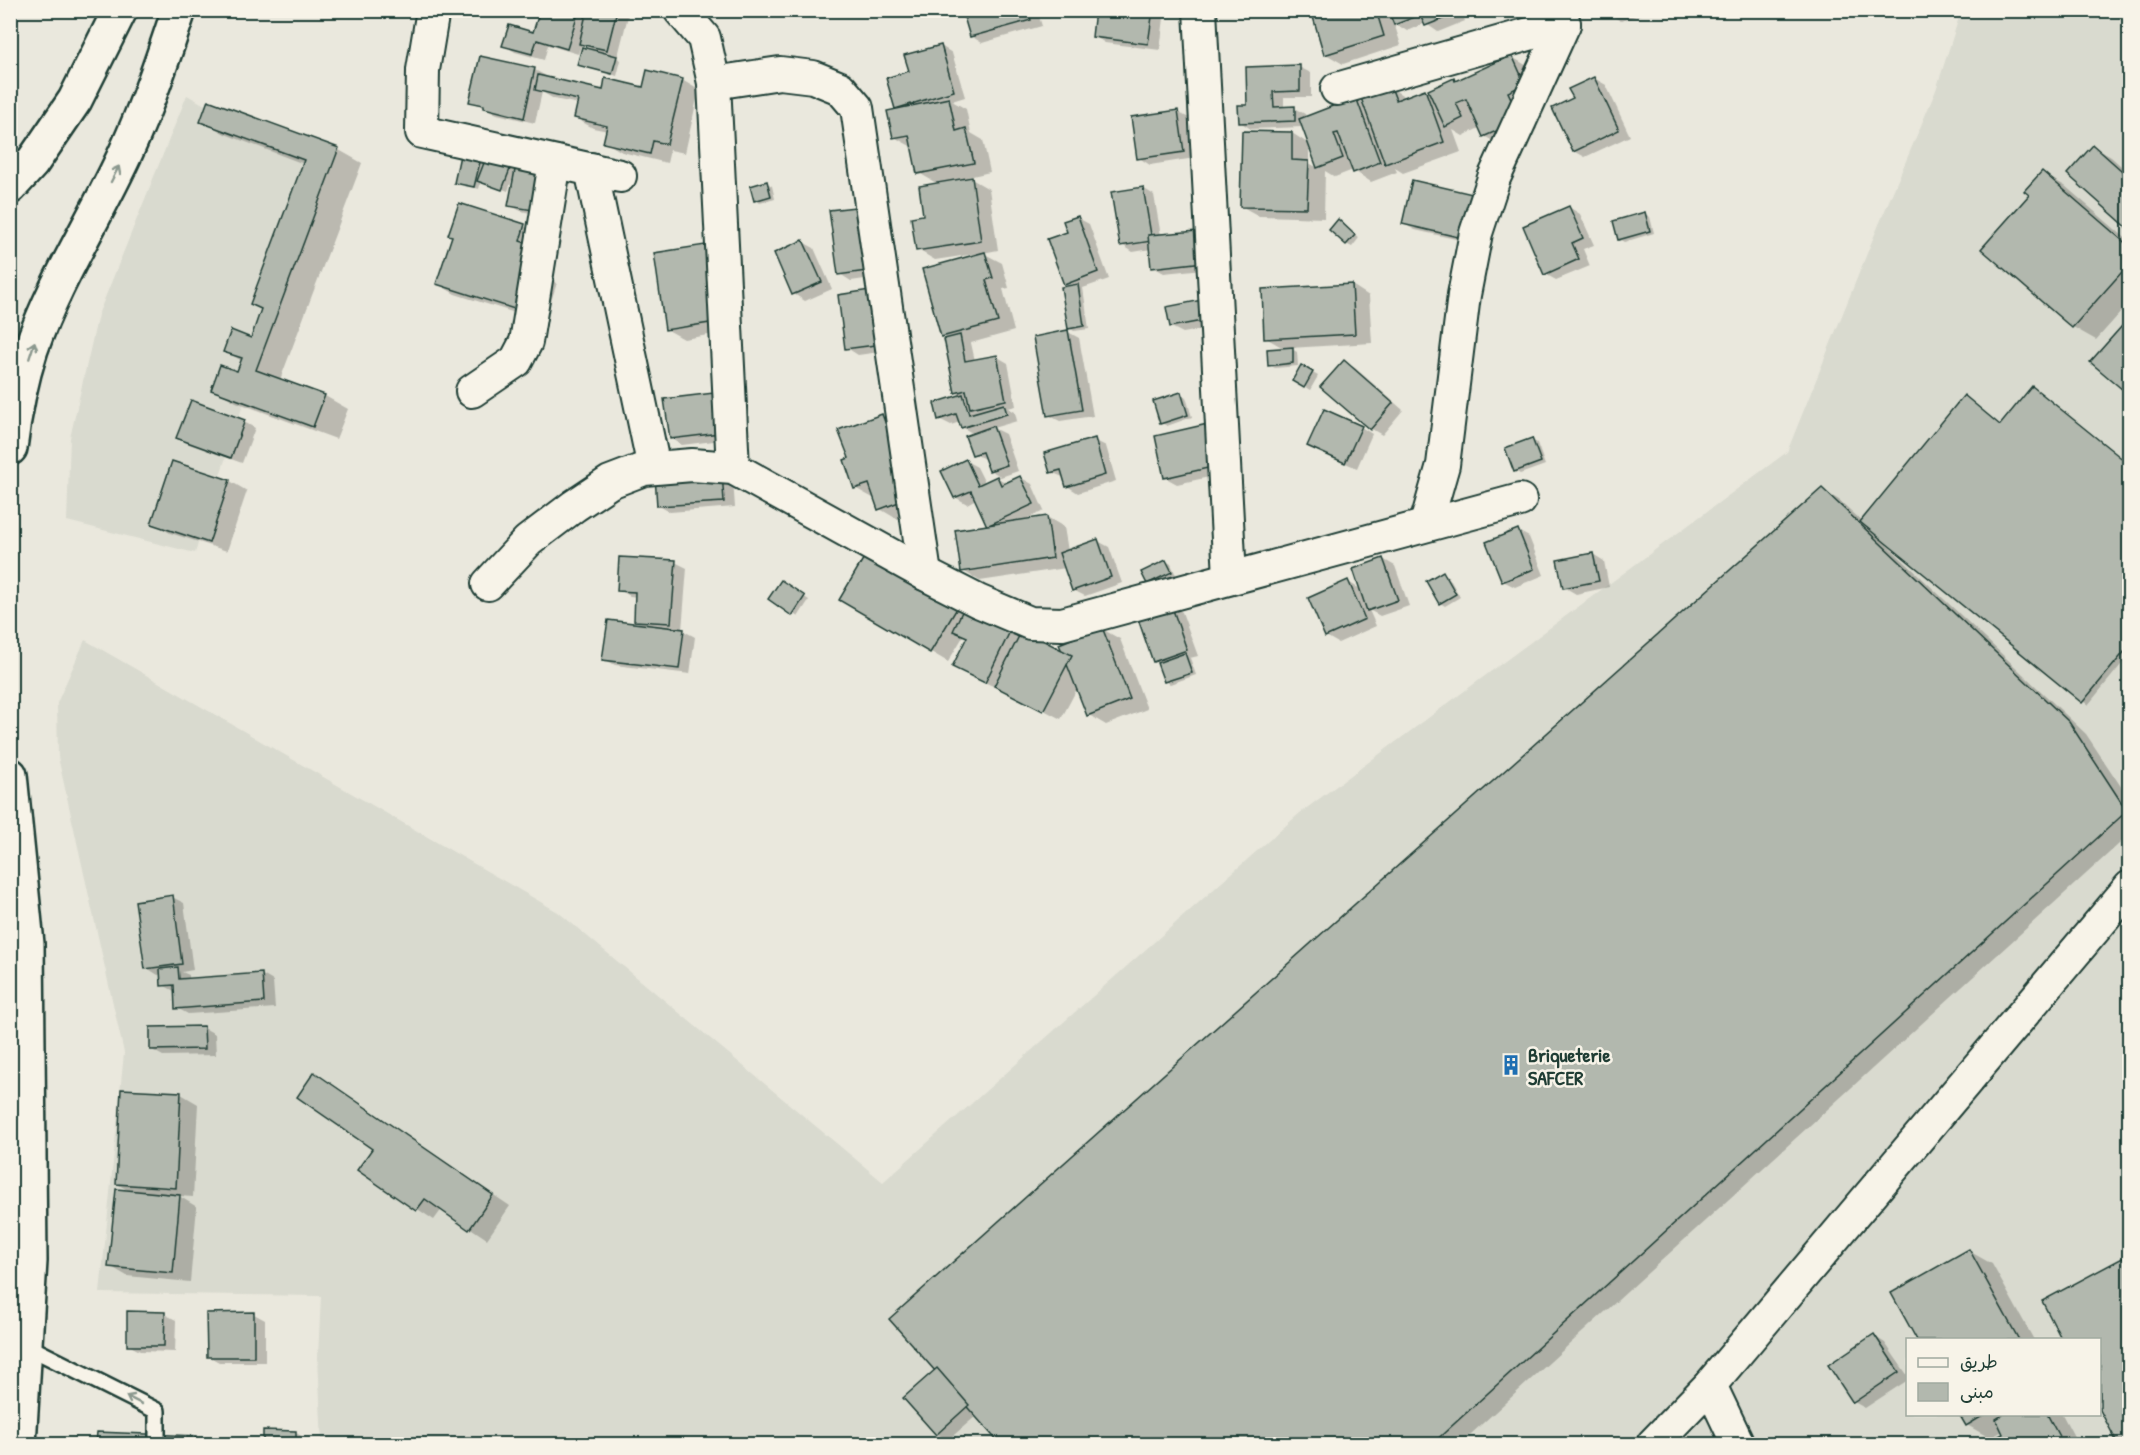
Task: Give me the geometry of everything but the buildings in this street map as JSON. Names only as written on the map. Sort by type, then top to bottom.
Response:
[{"type":"main road","points":[[10,187],[32,163],[75,100],[120,10]]},
{"type":"main road","points":[[10,447],[13,424],[31,350],[58,286],[126,152],[158,75],[179,10]]},
{"type":"main road","points":[[10,775],[27,944],[30,1261],[19,1444]]},
{"type":"street","points":[[433,10],[423,70],[422,132],[606,173],[654,468]]},
{"type":"street","points":[[680,10],[704,38],[714,83],[733,468]]},
{"type":"street","points":[[1200,10],[1230,577]]},
{"type":"street","points":[[1426,524],[1443,465],[1464,295],[1476,233],[1494,178],[1562,17]]},
{"type":"street","points":[[1337,89],[1562,17]]},
{"type":"street","points":[[714,83],[780,73],[813,77],[840,88],[857,108],[925,574]]},
{"type":"street","points":[[472,391],[516,361],[526,342],[555,162]]},
{"type":"street","points":[[488,584],[528,541],[574,506],[610,482],[644,469],[654,468],[692,465],[733,468],[925,574],[978,601],[1030,623],[1062,624],[1520,500]]},
{"type":"street","points":[[1653,1444],[1710,1385],[2128,895]]},
{"type":"street","points":[[1710,1385],[1738,1444]]},
{"type":"lane","points":[[25,1345],[157,1412],[157,1444]]},
{"type":"shaded area","points":[[1961,11],[2129,11],[2129,1444],[322,1444],[318,1357],[321,1296],[100,1293],[124,1053],[58,757],[57,703],[85,640],[558,912],[883,1182],[1300,813],[1787,452],[1936,90]]},
{"type":"shaded area","points":[[187,95],[319,169],[195,553],[67,521],[70,438],[98,315]]},
{"type":"place","name":"Briqueterie SAFCER","points":[[1511,1065]]}]
